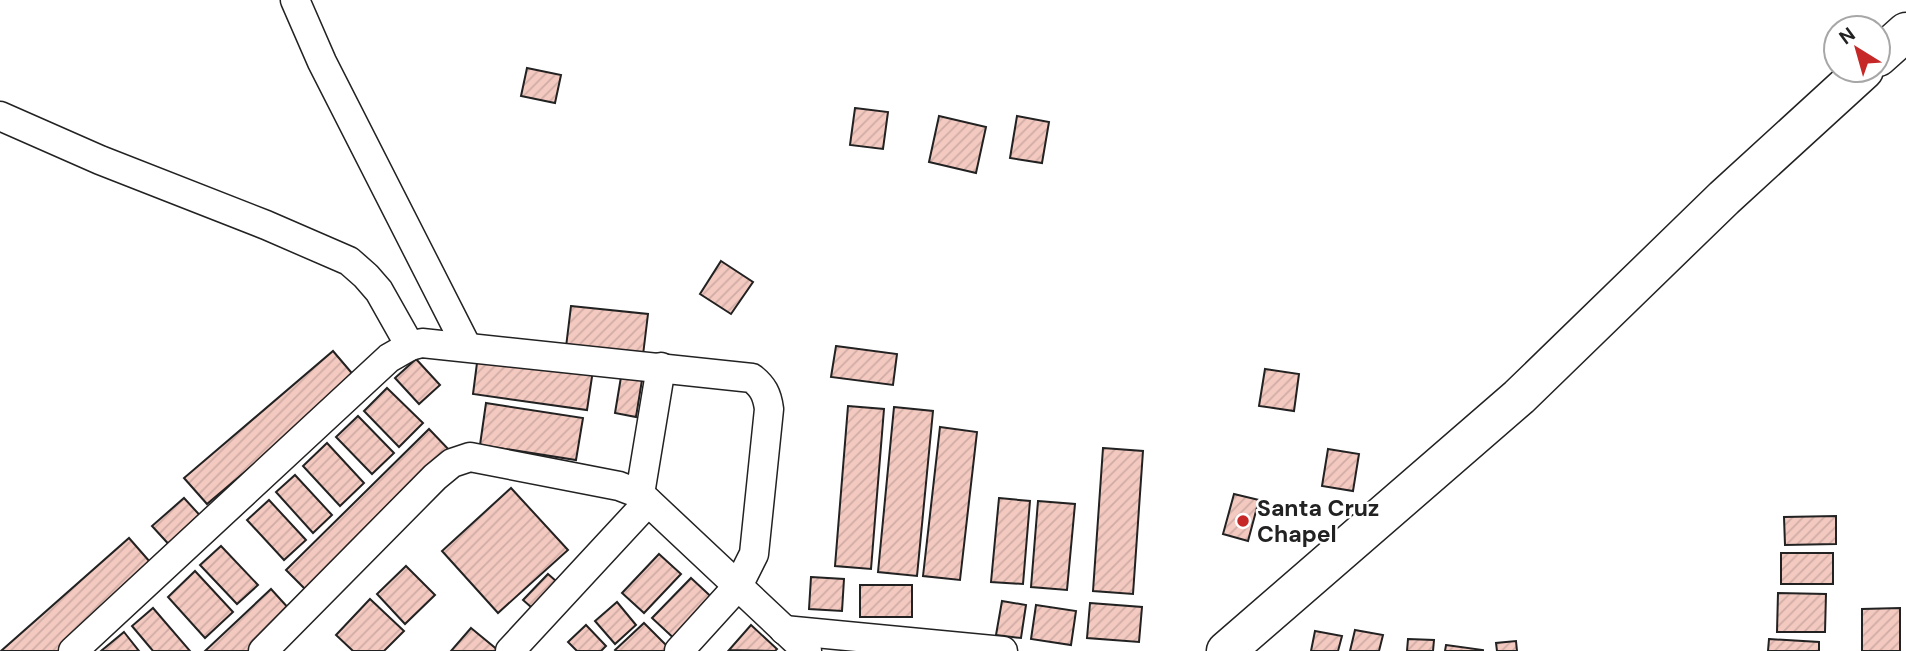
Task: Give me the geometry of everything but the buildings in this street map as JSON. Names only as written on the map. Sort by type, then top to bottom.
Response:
[{"type":"street","points":[[295,0],[322,62],[467,347]]},
{"type":"street","points":[[1892,44],[1906,32]]},
{"type":"street","points":[[1226,651],[1519,397],[1724,198],[1849,84]]},
{"type":"street","points":[[0,116],[100,160],[266,225],[349,261],[366,275],[379,291],[410,346]]},
{"type":"street","points":[[73,651],[389,358],[410,346],[422,343],[752,378],[761,386],[767,396],[769,409],[757,542],[751,563],[738,586],[679,651]]},
{"type":"street","points":[[510,651],[645,498],[661,367]]},
{"type":"street","points":[[263,651],[435,477],[452,463],[470,457],[619,486],[645,498],[807,651]]},
{"type":"street","points":[[784,630],[1003,651]]},
{"type":"place","name":"Santa Cruz Chapel","points":[[1243,521]]}]
